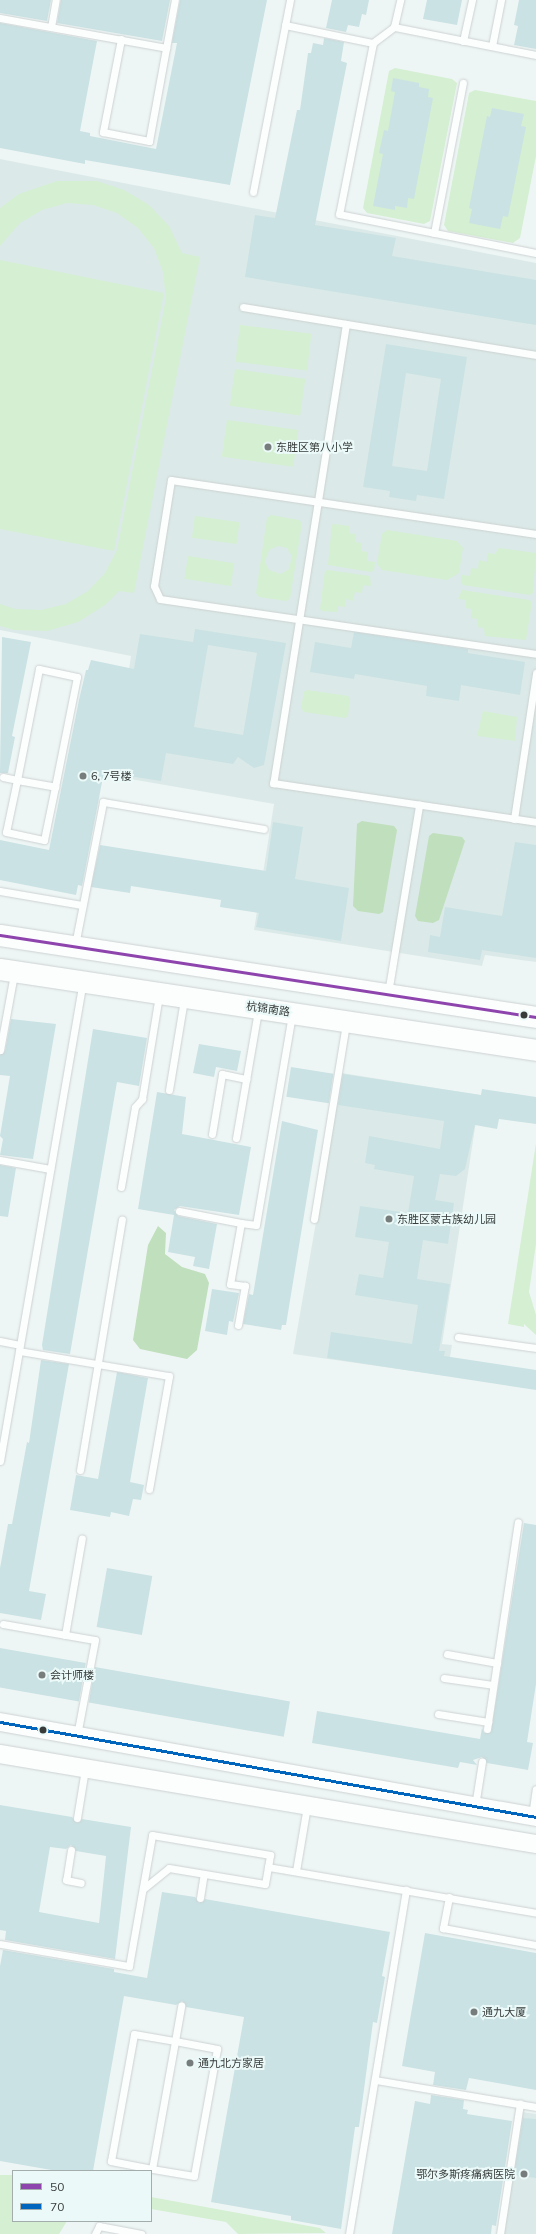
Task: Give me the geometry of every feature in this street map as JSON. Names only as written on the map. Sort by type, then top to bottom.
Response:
[{"type":"main road","points":[[0,935],[536,1018]]},
{"type":"main road","name":"杭锦南路","points":[[7,970],[536,1050]]},
{"type":"street","points":[[0,1722],[534,1816]]},
{"type":"street","points":[[0,1754],[536,1844]]},
{"type":"lane","points":[[51,26],[56,0]]},
{"type":"lane","points":[[121,39],[103,132],[149,141],[175,0]]},
{"type":"lane","points":[[253,192],[290,0]]},
{"type":"lane","points":[[400,0],[394,27],[373,43],[339,214],[536,251]]},
{"type":"lane","points":[[463,41],[472,0]]},
{"type":"lane","points":[[492,46],[501,0]]},
{"type":"lane","points":[[0,18],[166,48]]},
{"type":"lane","points":[[285,25],[373,43]]},
{"type":"lane","points":[[394,27],[536,55]]},
{"type":"lane","points":[[434,233],[463,83]]},
{"type":"lane","points":[[242,307],[536,355]]},
{"type":"lane","points":[[346,324],[274,783],[536,822]]},
{"type":"lane","points":[[536,534],[171,480],[154,586],[160,599],[536,654]]},
{"type":"lane","points":[[39,669],[77,676],[55,787],[44,840],[6,832],[39,669]]},
{"type":"lane","points":[[514,819],[536,673]]},
{"type":"lane","points":[[3,777],[55,787]]},
{"type":"lane","points":[[75,947],[103,802],[264,829]]},
{"type":"lane","points":[[388,995],[419,805]]},
{"type":"lane","points":[[0,891],[82,905]]},
{"type":"lane","points":[[0,1050],[7,970]]},
{"type":"lane","points":[[0,1461],[82,982]]},
{"type":"lane","points":[[121,1187],[135,1107],[142,1099],[159,993]]},
{"type":"lane","points":[[169,1090],[184,997]]},
{"type":"lane","points":[[236,1138],[258,1008]]},
{"type":"lane","points":[[179,1211],[256,1225],[292,1013]]},
{"type":"lane","points":[[314,1219],[346,1021]]},
{"type":"lane","points":[[212,1134],[222,1074],[246,1079]]},
{"type":"lane","points":[[0,1160],[50,1168]]},
{"type":"lane","points":[[80,1470],[122,1220]]},
{"type":"lane","points":[[238,1324],[245,1286],[230,1284],[241,1223]]},
{"type":"lane","points":[[458,1337],[536,1348]]},
{"type":"lane","points":[[0,1341],[19,1348],[97,1364],[169,1376],[149,1490]]},
{"type":"lane","points":[[438,1714],[487,1725],[518,1522]]},
{"type":"lane","points":[[65,1635],[82,1538]]},
{"type":"lane","points":[[3,1624],[95,1640],[77,1736]]},
{"type":"lane","points":[[447,1654],[497,1663]]},
{"type":"lane","points":[[444,1678],[493,1685]]},
{"type":"lane","points":[[475,1806],[482,1762]]},
{"type":"lane","points":[[76,1818],[85,1768]]},
{"type":"lane","points":[[534,1816],[536,1789]]},
{"type":"lane","points":[[296,1871],[308,1806]]},
{"type":"lane","points":[[0,1944],[129,1966],[152,1835],[270,1855],[265,1884],[169,1868],[143,1889]]},
{"type":"lane","points":[[71,1850],[66,1880],[81,1883]]},
{"type":"lane","points":[[268,1867],[536,1913]]},
{"type":"lane","points":[[200,1898],[204,1874]]},
{"type":"lane","points":[[349,2234],[406,1890]]},
{"type":"lane","points":[[449,1897],[443,1928],[536,1945]]},
{"type":"lane","points":[[152,2169],[181,2006]]},
{"type":"lane","points":[[134,2034],[175,2041],[217,2049],[194,2176],[111,2161],[134,2034]]},
{"type":"lane","points":[[375,2080],[536,2106]]},
{"type":"lane","points":[[500,2234],[520,2104]]},
{"type":"lane","points":[[95,2234],[99,2226],[141,2234]]},
{"type":"shaded area","name":"东胜区第八小学","points":[[0,159],[536,263],[536,962],[485,955],[482,966],[254,930],[274,804],[113,776],[131,656],[0,630]]},
{"type":"shaded area","name":"东胜区蒙古族幼儿园","points":[[342,1073],[480,1095],[442,1344],[452,1345],[447,1376],[293,1354]]},
{"type":"shaded area","name":"鄂尔多斯疼痛病医院","points":[[522,2112],[536,2114],[536,2234],[503,2234]]},
{"type":"green space","points":[[395,68],[452,79],[457,83],[430,221],[424,224],[367,213],[363,208],[389,71]]},
{"type":"green space","points":[[475,90],[536,101],[536,156],[520,238],[513,243],[448,231],[444,225],[469,93]]},
{"type":"green space","points":[[57,181],[97,181],[124,190],[149,205],[169,226],[182,253],[200,257],[134,593],[119,591],[105,605],[78,622],[47,631],[14,630],[0,626],[0,604],[15,609],[41,610],[66,604],[88,591],[105,573],[117,550],[166,298],[163,272],[154,248],[138,228],[117,213],[93,205],[67,203],[42,210],[20,223],[0,246],[0,208],[19,194]]},
{"type":"green space","points":[[0,260],[164,293],[114,551],[0,529]]},
{"type":"green space","points":[[240,325],[311,334],[307,370],[235,362]]},
{"type":"green space","points":[[235,369],[305,379],[300,416],[230,406]]},
{"type":"green space","points":[[227,420],[298,430],[293,467],[222,457]]},
{"type":"green space","points":[[271,515],[299,520],[302,523],[290,599],[286,601],[259,597],[256,593],[267,518]],"holes":[[[278,546],[287,548],[292,556],[289,569],[281,574],[269,570],[265,562],[269,550]]]},
{"type":"green space","points":[[195,516],[240,522],[237,544],[192,538]]},
{"type":"green space","points":[[332,525],[349,526],[349,533],[356,534],[355,542],[362,543],[361,551],[368,552],[367,561],[375,562],[374,570],[371,572],[328,565]]},
{"type":"green space","points":[[387,530],[457,541],[463,548],[459,573],[447,580],[382,570],[377,564],[382,534]]},
{"type":"green space","points":[[499,548],[536,553],[533,593],[530,595],[463,585],[461,583],[462,575],[470,576],[471,568],[478,569],[479,560],[487,562],[488,553],[495,554]]},
{"type":"green space","points":[[188,556],[234,563],[231,586],[184,579]]},
{"type":"green space","points":[[328,570],[370,576],[371,586],[363,585],[362,593],[355,592],[353,601],[346,599],[345,607],[338,606],[337,612],[322,611],[320,609],[325,571]]},
{"type":"green space","points":[[462,590],[529,600],[532,602],[526,640],[485,636],[484,628],[477,627],[478,619],[471,618],[472,609],[465,608],[466,600],[458,599]]},
{"type":"green space","points":[[307,690],[348,696],[350,699],[348,716],[345,718],[304,712],[301,708],[304,692]]},
{"type":"green space","points":[[483,711],[517,717],[515,741],[477,736]]},
{"type":"green space","points":[[362,821],[394,826],[397,830],[383,912],[379,914],[358,911],[353,906],[357,824]]},
{"type":"green space","points":[[433,833],[462,837],[465,841],[439,920],[433,923],[418,921],[415,916],[429,836]]},
{"type":"green space","points":[[536,1143],[536,1244],[529,1292],[536,1315],[536,1335],[524,1324],[524,1327],[508,1324]]},
{"type":"green space","points":[[158,1226],[166,1233],[165,1254],[182,1267],[205,1274],[209,1283],[197,1350],[187,1359],[140,1349],[133,1340],[148,1245]]},
{"type":"green space","points":[[0,2175],[12,2175],[12,2222],[66,2222],[59,2234],[0,2234]]},
{"type":"green space","points":[[152,2197],[320,2228],[326,2233],[238,2234],[226,2222],[152,2209]]},
{"type":"building","points":[[0,0],[51,0],[47,21],[0,13]]},
{"type":"building","points":[[61,0],[170,0],[162,41],[57,23]]},
{"type":"building","points":[[180,0],[267,0],[230,185],[85,160],[85,164],[0,148],[0,23],[97,41],[80,131],[90,133],[90,136],[156,149],[177,43],[172,43]]},
{"type":"building","points":[[332,0],[369,0],[366,15],[362,14],[359,27],[348,25],[346,32],[326,28]]},
{"type":"building","points":[[427,0],[462,0],[457,25],[423,19]]},
{"type":"building","points":[[519,0],[536,0],[536,49],[514,45],[518,26],[514,25]]},
{"type":"building","points":[[324,38],[344,42],[341,61],[347,63],[315,225],[396,238],[392,256],[536,280],[536,325],[245,277],[255,215],[275,218],[297,110],[300,110],[308,53],[311,53],[313,43],[323,45]]},
{"type":"building","points":[[393,78],[419,83],[419,87],[429,89],[428,97],[433,98],[414,199],[408,198],[407,208],[395,206],[395,210],[373,206],[383,154],[379,153],[384,130],[388,131],[395,92],[391,91]]},
{"type":"building","points":[[492,108],[524,114],[521,126],[526,127],[508,217],[503,216],[500,229],[469,223],[472,209],[469,208],[487,116],[490,117]]},
{"type":"building","points":[[386,344],[467,357],[444,499],[417,495],[416,501],[389,497],[390,491],[363,487]],"holes":[[[406,373],[441,379],[427,471],[392,466]]]},
{"type":"building","points":[[195,629],[286,643],[264,765],[254,768],[238,757],[233,764],[166,753],[161,781],[104,772],[82,886],[78,885],[76,895],[0,880],[0,840],[49,850],[79,700],[86,670],[88,670],[91,660],[134,669],[140,634],[193,642]],"holes":[[[208,645],[257,653],[243,735],[194,727]]]},
{"type":"building","points":[[354,632],[468,649],[468,653],[525,662],[520,695],[461,685],[459,701],[426,696],[427,686],[355,674],[354,679],[310,672],[315,642],[351,648]]},
{"type":"building","points":[[2,637],[31,642],[12,736],[15,737],[8,773],[0,773]]},
{"type":"building","points":[[273,822],[303,827],[295,879],[349,888],[341,941],[256,927],[259,913],[220,907],[221,900],[131,886],[130,893],[91,887],[100,845],[266,871]]},
{"type":"building","points":[[515,842],[536,845],[536,958],[482,950],[480,960],[428,952],[430,935],[440,937],[445,907],[502,916]]},
{"type":"building","points":[[11,1019],[56,1024],[33,1159],[0,1155],[3,1139],[0,1136],[10,1076],[0,1075],[0,1055],[5,1051]]},
{"type":"building","points":[[93,1029],[147,1038],[139,1086],[117,1082],[70,1354],[43,1350],[42,1345]]},
{"type":"building","points":[[199,1044],[241,1051],[237,1071],[216,1067],[214,1077],[193,1073]]},
{"type":"building","points":[[291,1067],[333,1074],[329,1103],[286,1097]]},
{"type":"building","points":[[343,1074],[481,1095],[482,1089],[536,1097],[536,1124],[499,1119],[497,1129],[475,1125],[465,1169],[456,1176],[440,1174],[435,1200],[454,1203],[448,1244],[423,1240],[417,1279],[450,1284],[439,1351],[445,1351],[444,1356],[536,1370],[536,1390],[327,1358],[331,1332],[412,1344],[418,1305],[355,1295],[359,1274],[383,1278],[389,1242],[355,1237],[360,1206],[408,1213],[414,1176],[374,1169],[375,1165],[365,1163],[369,1136],[440,1149],[444,1121],[338,1105]]},
{"type":"building","points":[[157,1092],[186,1097],[182,1134],[251,1147],[239,1215],[180,1206],[174,1210],[178,1216],[217,1224],[209,1269],[193,1266],[195,1257],[168,1252],[174,1215],[138,1209]]},
{"type":"building","points":[[282,1121],[318,1130],[286,1325],[282,1325],[281,1330],[243,1324],[249,1294],[253,1295]]},
{"type":"building","points":[[0,1165],[16,1168],[8,1217],[0,1216]]},
{"type":"building","points":[[212,1289],[239,1293],[233,1322],[229,1321],[227,1335],[205,1331]]},
{"type":"building","points":[[41,1360],[69,1364],[29,1591],[46,1594],[41,1620],[0,1613],[0,1568],[8,1524],[12,1524],[27,1442],[29,1443]]},
{"type":"building","points":[[117,1372],[148,1378],[130,1482],[144,1485],[141,1500],[133,1499],[129,1516],[111,1512],[110,1517],[70,1510],[76,1475],[98,1479]]},
{"type":"building","points":[[524,1523],[536,1525],[536,1684],[527,1742],[533,1743],[528,1770],[487,1763],[482,1757],[473,1760],[477,1765],[460,1762],[458,1768],[312,1743],[317,1711],[480,1739],[482,1728],[484,1733],[491,1732]]},
{"type":"building","points":[[107,1568],[152,1576],[142,1635],[97,1627]]},
{"type":"building","name":"会计师楼","points":[[0,1648],[86,1663],[79,1702],[0,1688]]},
{"type":"building","points":[[95,1667],[290,1701],[284,1737],[89,1702]]},
{"type":"building","points":[[0,1805],[72,1817],[77,1823],[82,1819],[131,1827],[115,1959],[5,1940],[6,1931],[0,1930]],"holes":[[[71,1845],[76,1851],[106,1856],[99,1923],[39,1912],[50,1847],[66,1849]]]},
{"type":"building","points":[[162,1892],[195,1897],[199,1903],[205,1899],[390,1932],[382,1976],[385,1977],[377,2023],[373,2022],[359,2127],[355,2127],[341,2229],[291,2220],[291,2216],[211,2202],[244,2017],[186,2007],[182,2001],[176,2005],[124,1996],[93,2170],[51,2170],[0,2161],[0,1966],[3,1950],[114,1969],[114,1972],[147,1978]]},
{"type":"building","name":"通九大厦","points":[[425,1933],[536,1953],[536,2090],[469,2078],[466,2090],[433,2085],[435,2072],[402,2066]]},
{"type":"building","points":[[431,2095],[464,2100],[463,2109],[468,2110],[467,2114],[512,2121],[496,2226],[492,2225],[491,2234],[392,2234],[415,2101],[430,2104]]},
{"type":"building","points":[[523,2118],[536,2119],[536,2178],[514,2175]]},
{"type":"transit line","name":"50","points":[[0,935],[536,1017]]},
{"type":"transit line","name":"70","points":[[0,1722],[536,1817]]},
{"type":"place","name":"东胜区第八小学","points":[[268,447]]},
{"type":"place","name":"6, 7号楼","points":[[83,776]]},
{"type":"place","name":"东胜区蒙古族幼儿园","points":[[389,1219]]},
{"type":"place","name":"会计师楼","points":[[42,1675]]},
{"type":"place","name":"通九大厦","points":[[474,2012]]},
{"type":"place","name":"通九北方家居","points":[[190,2063]]},
{"type":"place","name":"鄂尔多斯疼痛病医院","points":[[524,2174]]}]
